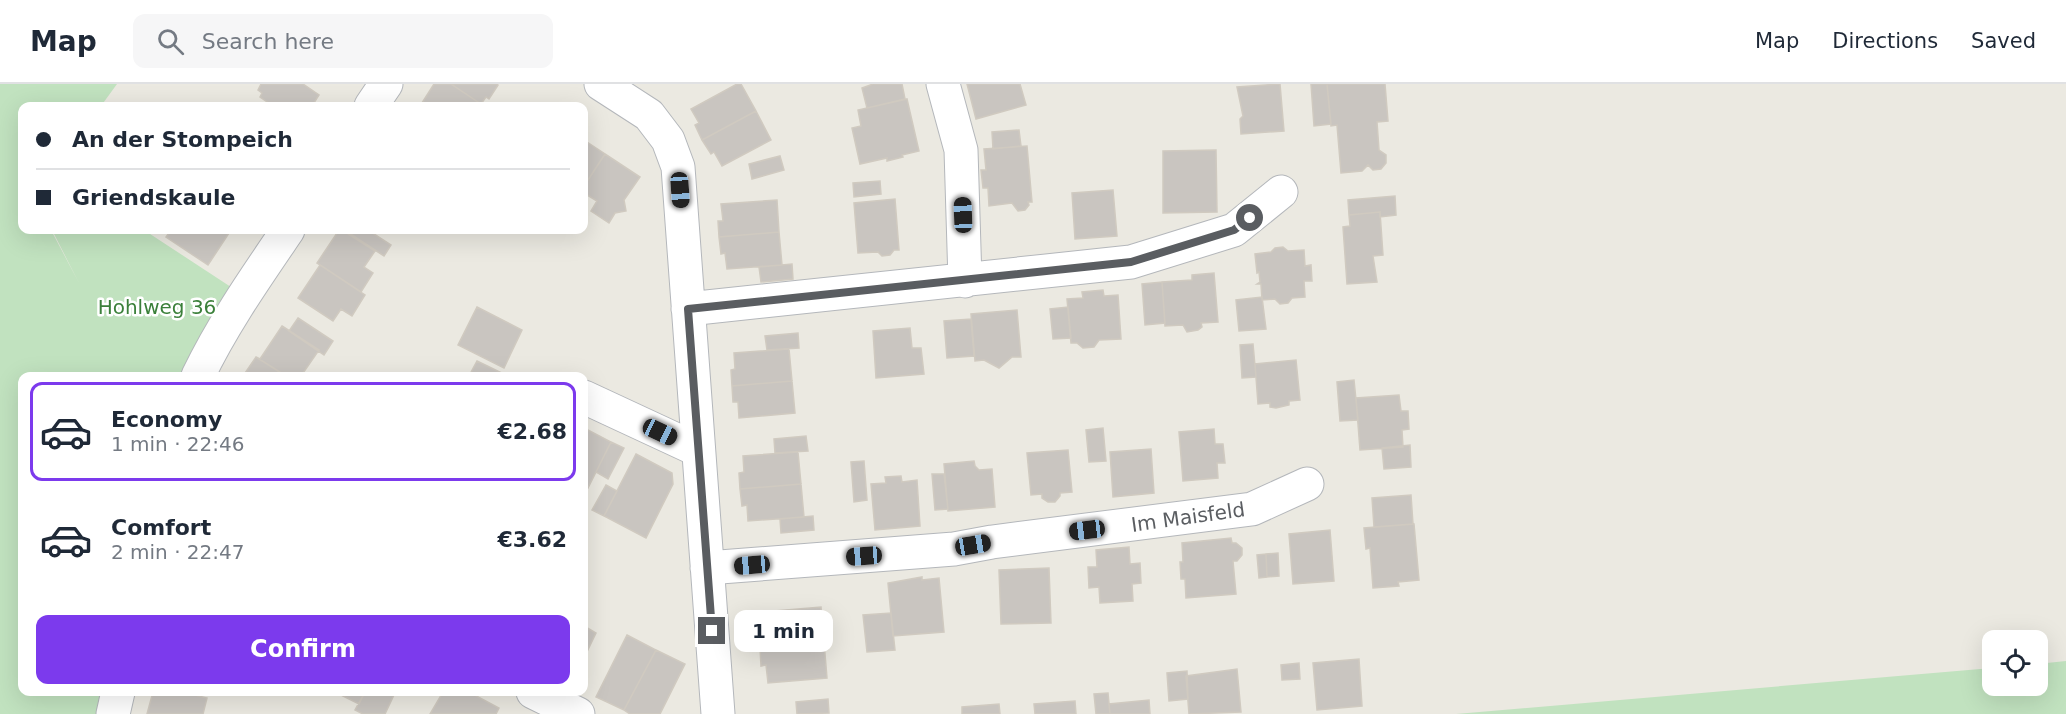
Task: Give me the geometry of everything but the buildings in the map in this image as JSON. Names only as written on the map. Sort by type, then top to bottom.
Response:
[{"type":"street","points":[[373,102],[386,84]]},
{"type":"street","points":[[601,84],[649,115],[668,140],[678,167],[718,714]]},
{"type":"street","points":[[943,84],[961,150],[965,280]]},
{"type":"street","points":[[688,309],[1131,262],[1234,230],[1281,192]]},
{"type":"street","points":[[200,372],[233,313],[285,234]]},
{"type":"street","points":[[588,399],[698,450]]},
{"type":"street","name":"Im Maisfeld","points":[[707,568],[954,549],[992,542],[1252,509],[1307,484]]},
{"type":"street","points":[[113,714],[117,696]]},
{"type":"street","points":[[541,696],[578,714]]},
{"type":"green space","name":"Hohlweg 36","points":[[0,84],[117,84],[104,102],[18,102],[18,234],[53,234],[79,283],[54,234],[150,234],[237,291],[194,372],[18,372],[18,696],[115,696],[111,714],[0,714]]},
{"type":"green space","points":[[2066,661],[2066,714],[1456,714],[1982,669],[1982,696],[2048,696],[2048,663]]},
{"type":"route","points":[[712,631],[688,309],[1131,262],[1234,230],[1250,218]]}]
